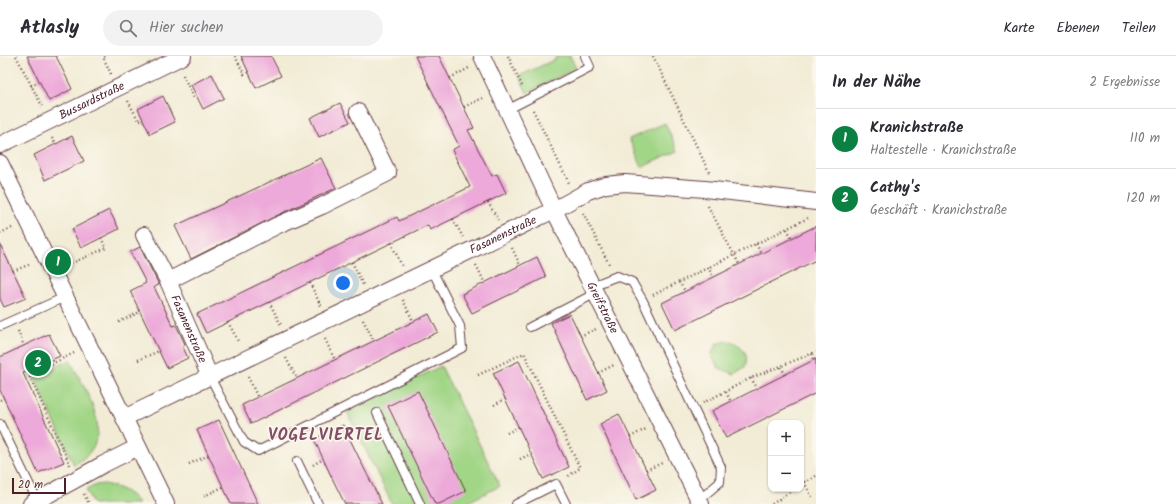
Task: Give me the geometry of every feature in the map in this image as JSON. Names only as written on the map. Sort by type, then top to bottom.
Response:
[{"type":"street","name":"Bussardstraße","points":[[0,145],[179,58]]},
{"type":"street","name":"Greifstraße","points":[[483,58],[554,210],[594,289],[696,503]]},
{"type":"street","name":"Fasanenstraße","points":[[168,281],[278,225],[316,209],[388,173],[358,112]]},
{"type":"street","points":[[0,163],[166,504]]},
{"type":"street","name":"Fasanenstraße","points":[[124,418],[432,270],[554,210],[588,191],[606,185],[625,183],[699,189],[816,202]]},
{"type":"street","name":"Fasanenstraße","points":[[144,235],[168,281],[210,377]]},
{"type":"street","points":[[36,503],[102,465],[138,447]]},
{"type":"lane","points":[[507,110],[590,67],[585,56]]},
{"type":"lane","points":[[210,377],[244,442],[258,451],[462,348],[460,326],[432,270]]},
{"type":"lane","points":[[530,327],[615,277],[632,282],[643,301],[721,467],[720,482],[696,503]]},
{"type":"lane","points":[[0,326],[65,297]]},
{"type":"lane","points":[[376,413],[420,504]]},
{"type":"lane","points":[[0,424],[36,503]]},
{"type":"lane","points":[[297,461],[318,504]]},
{"type":"lane","points":[[516,504],[556,484],[566,504]]},
{"type":"path","points":[[16,56],[49,121]]},
{"type":"path","points":[[235,56],[244,74],[249,72]]},
{"type":"path","points":[[508,56],[615,277]]},
{"type":"path","points":[[652,56],[712,179]]},
{"type":"path","points":[[179,58],[194,98],[197,97]]},
{"type":"path","points":[[450,78],[483,58]]},
{"type":"path","points":[[32,86],[40,82]]},
{"type":"path","points":[[120,86],[138,121],[143,120]]},
{"type":"path","points":[[464,107],[498,90]]},
{"type":"path","points":[[699,189],[739,264]]},
{"type":"path","points":[[643,301],[810,217]]},
{"type":"path","points":[[786,228],[792,238]]},
{"type":"path","points":[[53,272],[106,248],[101,238]]},
{"type":"path","points":[[391,243],[413,321]]},
{"type":"path","points":[[756,244],[761,253]]},
{"type":"path","points":[[352,262],[374,341]]},
{"type":"path","points":[[708,267],[713,277]]},
{"type":"path","points":[[679,282],[685,291]]},
{"type":"path","points":[[310,283],[336,360]]},
{"type":"path","points":[[269,302],[297,379]]},
{"type":"path","points":[[119,322],[140,312]]},
{"type":"path","points":[[228,322],[258,398]]},
{"type":"path","points":[[138,360],[159,351]]},
{"type":"path","points":[[694,408],[752,378],[816,352]]},
{"type":"path","points":[[478,375],[524,353],[580,468],[556,484]]},
{"type":"path","points":[[812,354],[814,360]]},
{"type":"path","points":[[29,375],[58,361]]},
{"type":"path","points":[[781,367],[785,374]]},
{"type":"path","points":[[27,371],[66,456]]},
{"type":"path","points":[[752,378],[757,388]]},
{"type":"path","points":[[726,392],[731,402]]},
{"type":"path","points":[[0,400],[4,398]]},
{"type":"path","points":[[494,405],[505,399]]},
{"type":"path","points":[[507,433],[519,427]]},
{"type":"path","points":[[54,439],[58,437]]},
{"type":"path","points":[[520,459],[531,454]]},
{"type":"path","points":[[189,464],[209,455]]},
{"type":"path","points":[[812,497],[804,482],[816,476]]},
{"type":"path","points":[[204,496],[223,487]]},
{"type":"path","points":[[772,504],[789,492]]},
{"type":"path","points":[[777,500],[779,504]]},
{"type":"green space","points":[[556,56],[570,56],[576,68],[527,93],[519,76],[556,59]]},
{"type":"green space","points":[[665,123],[678,151],[642,167],[629,139]]},
{"type":"green space","points":[[731,341],[746,354],[745,367],[734,374],[719,368],[711,355],[717,343]]},
{"type":"green space","points":[[70,360],[91,401],[96,416],[97,429],[95,442],[88,454],[74,465],[34,377]]},
{"type":"green space","points":[[441,366],[500,486],[464,504],[392,504],[347,412]]},
{"type":"green space","points":[[104,484],[123,490],[132,496],[139,504],[93,504],[86,490],[96,485]]},
{"type":"building","points":[[27,56],[56,56],[72,89],[49,101]]},
{"type":"building","points":[[241,56],[271,56],[281,76],[256,88]]},
{"type":"building","points":[[415,56],[439,56],[474,128],[468,130],[492,176],[497,174],[506,193],[430,230],[428,225],[206,333],[197,314],[397,217],[399,221],[470,187],[452,150],[459,146]]},
{"type":"building","points":[[212,74],[224,98],[203,109],[191,85]]},
{"type":"building","points":[[163,96],[175,122],[150,134],[138,109]]},
{"type":"building","points":[[340,103],[350,122],[319,137],[310,118]]},
{"type":"building","points":[[72,136],[84,161],[45,180],[34,155]]},
{"type":"building","points":[[321,158],[336,188],[274,217],[191,259],[175,226]]},
{"type":"building","points":[[109,210],[119,229],[81,248],[72,229]]},
{"type":"building","points":[[816,226],[816,260],[675,330],[662,303]]},
{"type":"building","points":[[0,244],[26,298],[4,307],[0,299]]},
{"type":"building","points":[[140,247],[159,285],[154,287],[173,326],[176,325],[185,344],[182,345],[188,358],[167,368],[130,291],[146,283],[130,252]]},
{"type":"building","points":[[537,257],[546,277],[472,313],[462,294]]},
{"type":"building","points":[[429,314],[438,332],[251,424],[242,405]]},
{"type":"building","points":[[570,314],[607,390],[587,400],[551,323]]},
{"type":"building","points":[[49,334],[60,356],[23,373],[64,462],[38,473],[0,390],[0,357]]},
{"type":"building","points":[[816,359],[816,393],[726,438],[712,411]]},
{"type":"building","points":[[519,361],[569,467],[543,479],[493,373]]},
{"type":"building","points":[[418,391],[466,491],[439,504],[435,504],[388,406]]},
{"type":"building","points":[[619,414],[656,490],[636,500],[600,424]]},
{"type":"building","points":[[219,420],[258,504],[231,504],[197,430]]},
{"type":"building","points":[[343,425],[382,504],[345,504],[332,478],[314,439]]},
{"type":"place","name":"Kranichstraße","points":[[58,262]]},
{"type":"place","name":"Cathy's","points":[[38,363]]},
{"type":"district","name":"VOGELVIERTEL","points":[[326,435]]}]
